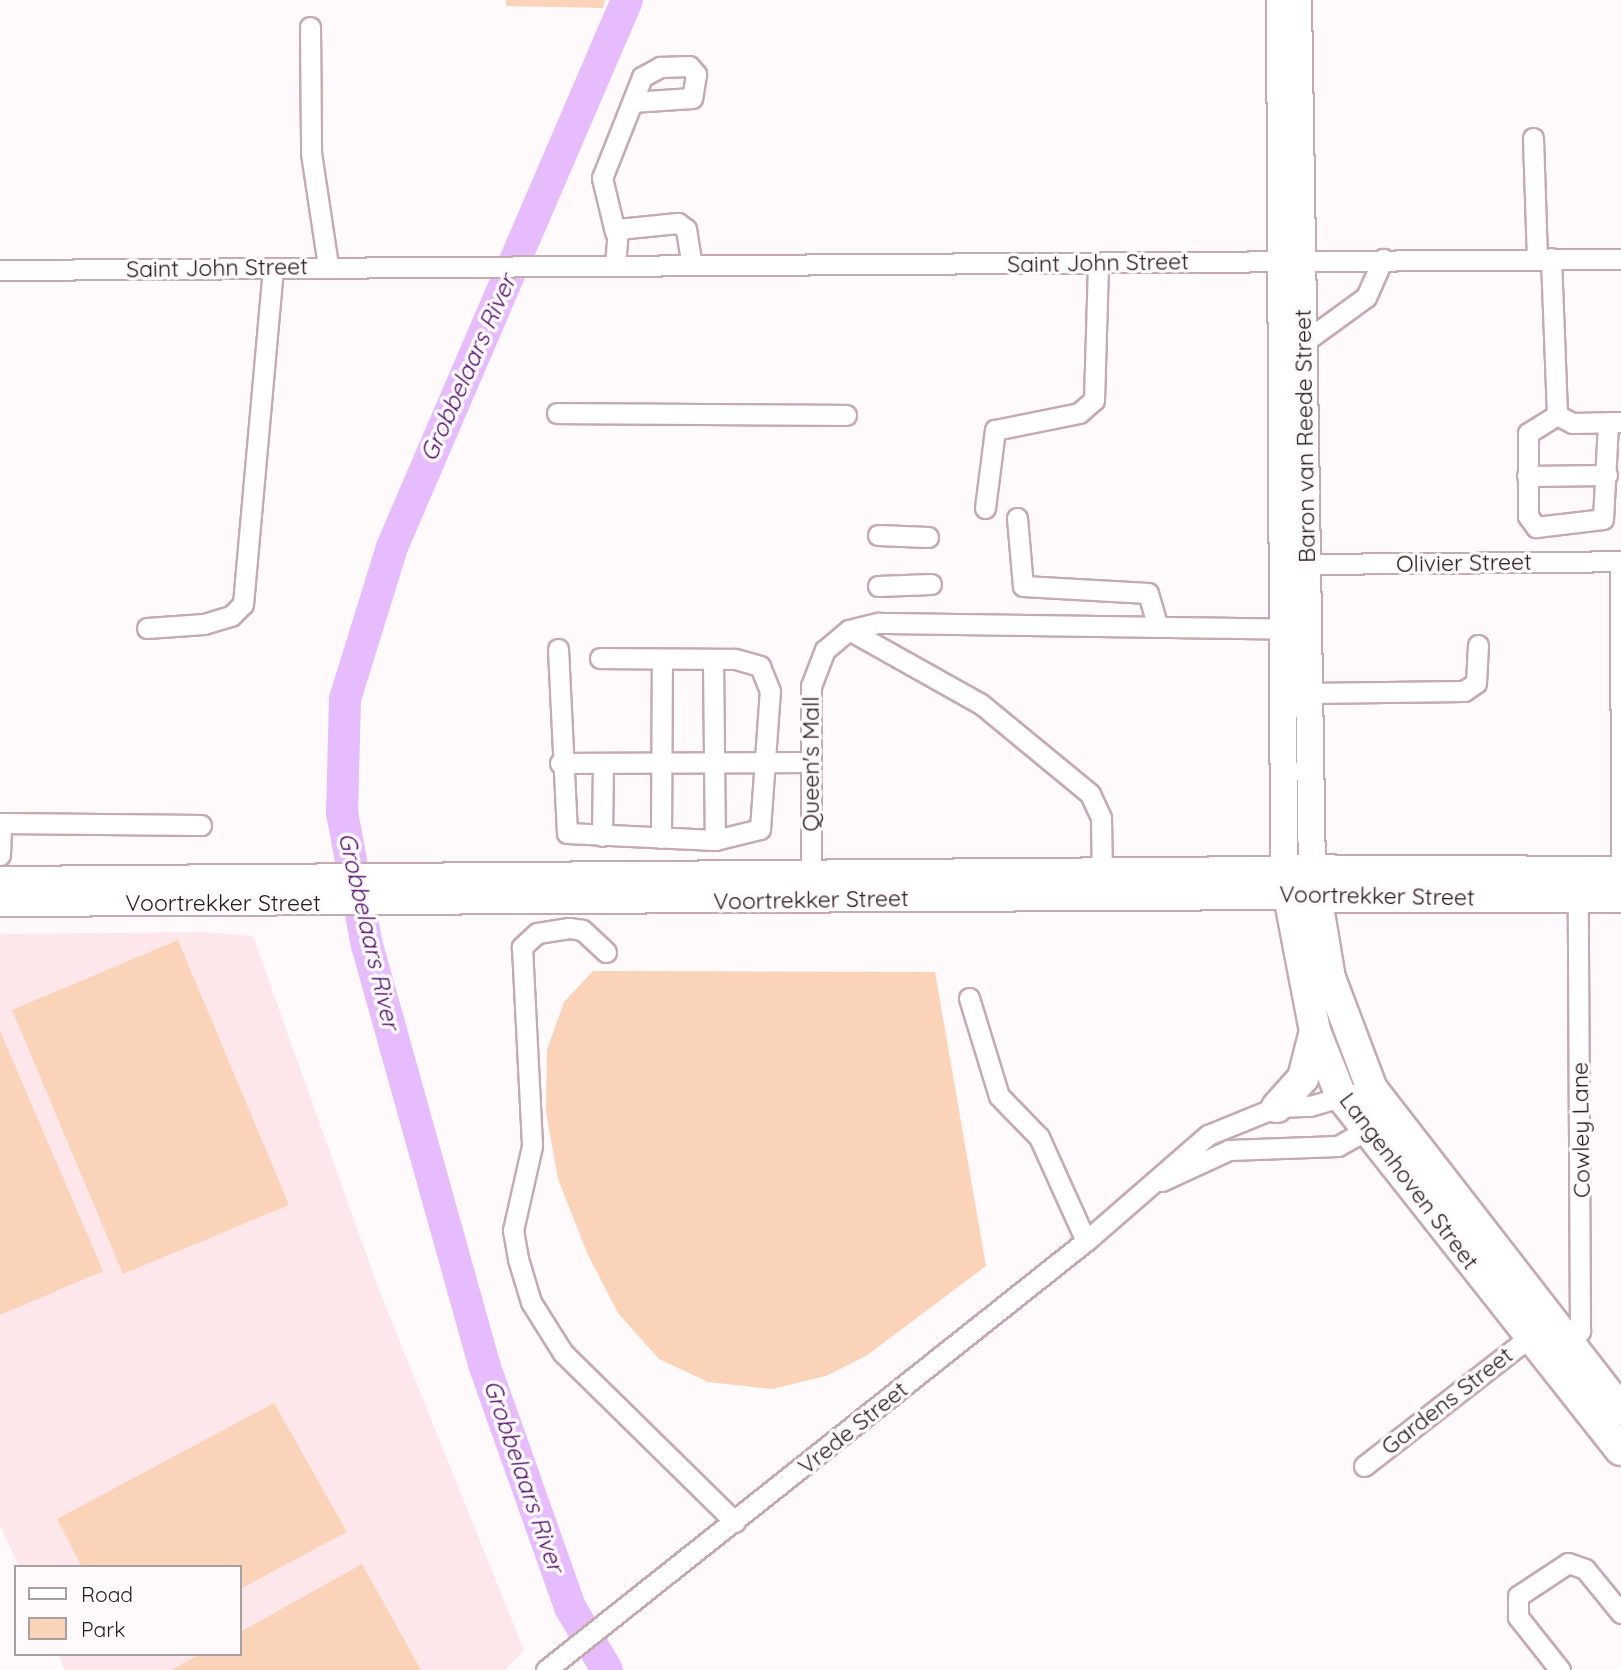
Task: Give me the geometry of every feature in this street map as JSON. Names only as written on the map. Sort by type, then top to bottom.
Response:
[{"type":"highway","name":"Voortrekker Street","points":[[1578,885],[1621,872]]},
{"type":"highway","name":"Voortrekker Street","points":[[1299,884],[1578,885],[1621,897]]},
{"type":"highway","name":"Langenhoven Street","points":[[1299,884],[1315,1031],[1341,1096],[1366,1132],[1621,1450]]},
{"type":"highway","name":"Langenhoven Street","points":[[1299,884],[1330,978],[1372,1089],[1621,1410]]},
{"type":"highway","points":[[1277,1107],[1303,1078],[1315,1031]]},
{"type":"main road","name":"Baron van Reede Street","points":[[1280,0],[1292,261],[1304,342],[1308,693],[1299,884]]},
{"type":"main road","name":"Baron van Reede Street","points":[[1298,0],[1283,629],[1299,884]]},
{"type":"main road","name":"Voortrekker Street","points":[[811,888],[1102,873],[1299,884]]},
{"type":"main road","name":"Voortrekker Street","points":[[0,880],[300,891]]},
{"type":"main road","name":"Voortrekker Street","points":[[0,903],[300,891],[1299,884]]},
{"type":"street","points":[[310,27],[311,153],[328,266]]},
{"type":"street","points":[[615,264],[615,232],[602,178],[632,102]]},
{"type":"street","points":[[1533,138],[1557,415]]},
{"type":"street","points":[[615,232],[684,225],[692,265]]},
{"type":"street","points":[[1304,342],[1366,297],[1383,259]]},
{"type":"street","name":"Saint John Street","points":[[0,270],[1621,259]]},
{"type":"street","points":[[985,508],[995,429],[1079,413],[1092,404],[1098,264]]},
{"type":"street","points":[[147,628],[204,624],[231,616],[243,604],[273,270]]},
{"type":"street","points":[[557,413],[846,415]]},
{"type":"street","points":[[1557,415],[1572,423],[1615,422],[1603,519],[1536,527],[1528,516],[1530,429],[1557,415]]},
{"type":"street","points":[[1527,476],[1607,475]]},
{"type":"street","points":[[1017,517],[1023,586],[1148,593],[1158,627]]},
{"type":"street","points":[[878,535],[928,537]]},
{"type":"street","points":[[1621,561],[1621,885]]},
{"type":"street","name":"Olivier Street","points":[[1306,564],[1621,561]]},
{"type":"street","points":[[878,586],[931,584]]},
{"type":"street","name":"Queen's Mall","points":[[811,888],[811,762],[816,669],[825,650],[849,630],[878,623],[1283,629]]},
{"type":"street","points":[[849,630],[981,704],[1090,794],[1101,818],[1102,873]]},
{"type":"street","points":[[1308,693],[1464,691],[1476,683],[1478,645]]},
{"type":"street","points":[[558,649],[560,763],[566,833],[715,840],[760,829],[767,762],[767,675],[751,660],[600,658]]},
{"type":"street","points":[[661,838],[659,763],[662,659]]},
{"type":"street","points":[[713,659],[715,840]]},
{"type":"street","points":[[560,763],[811,762]]},
{"type":"street","points":[[602,836],[603,763]]},
{"type":"street","points":[[0,855],[1,823],[201,825]]},
{"type":"street","name":"Cowley Lane","points":[[1569,1342],[1580,1331],[1582,1304],[1578,885]]},
{"type":"street","points":[[606,952],[582,930],[569,928],[537,933],[522,947],[531,1146],[513,1230],[518,1259],[531,1302],[563,1353],[735,1522]]},
{"type":"street","points":[[969,998],[999,1096],[1039,1137],[1086,1241]]},
{"type":"street","name":"Vrede Street","points":[[546,1670],[640,1599],[1157,1184],[1208,1135],[1277,1107],[1372,1089]]},
{"type":"street","name":"Vrede Street","points":[[1157,1184],[1229,1150],[1338,1146],[1366,1132],[1389,1114]]},
{"type":"street","points":[[1530,1337],[1546,1333],[1569,1342]]},
{"type":"street","name":"Gardens Street","points":[[1364,1466],[1530,1337]]},
{"type":"street","points":[[1560,1670],[1518,1617],[1518,1597],[1568,1563],[1585,1569],[1621,1613]]},
{"type":"shaded area","points":[[204,932],[253,936],[379,1290],[524,1650],[505,1670],[65,1670],[59,1656],[242,1656],[242,1565],[18,1565],[0,1525],[0,934]]},
{"type":"green space","points":[[506,0],[605,0],[603,8],[506,6]]},
{"type":"green space","points":[[178,940],[289,1205],[123,1274],[12,1010]]},
{"type":"green space","points":[[593,971],[935,972],[986,1266],[866,1356],[826,1376],[772,1389],[708,1382],[659,1359],[618,1313],[588,1255],[558,1179],[546,1112],[547,1050],[564,1002]]},
{"type":"green space","points":[[0,1031],[103,1271],[0,1315]]},
{"type":"green space","points":[[274,1403],[347,1532],[242,1588],[242,1565],[81,1565],[57,1519]]},
{"type":"green space","points":[[362,1564],[421,1670],[172,1670],[196,1656],[242,1656],[242,1631]]},
{"type":"waterway","name":"Grobbelaars River","points":[[607,1670],[570,1607],[484,1364],[367,946],[342,813],[345,699],[392,547],[627,0]]}]
